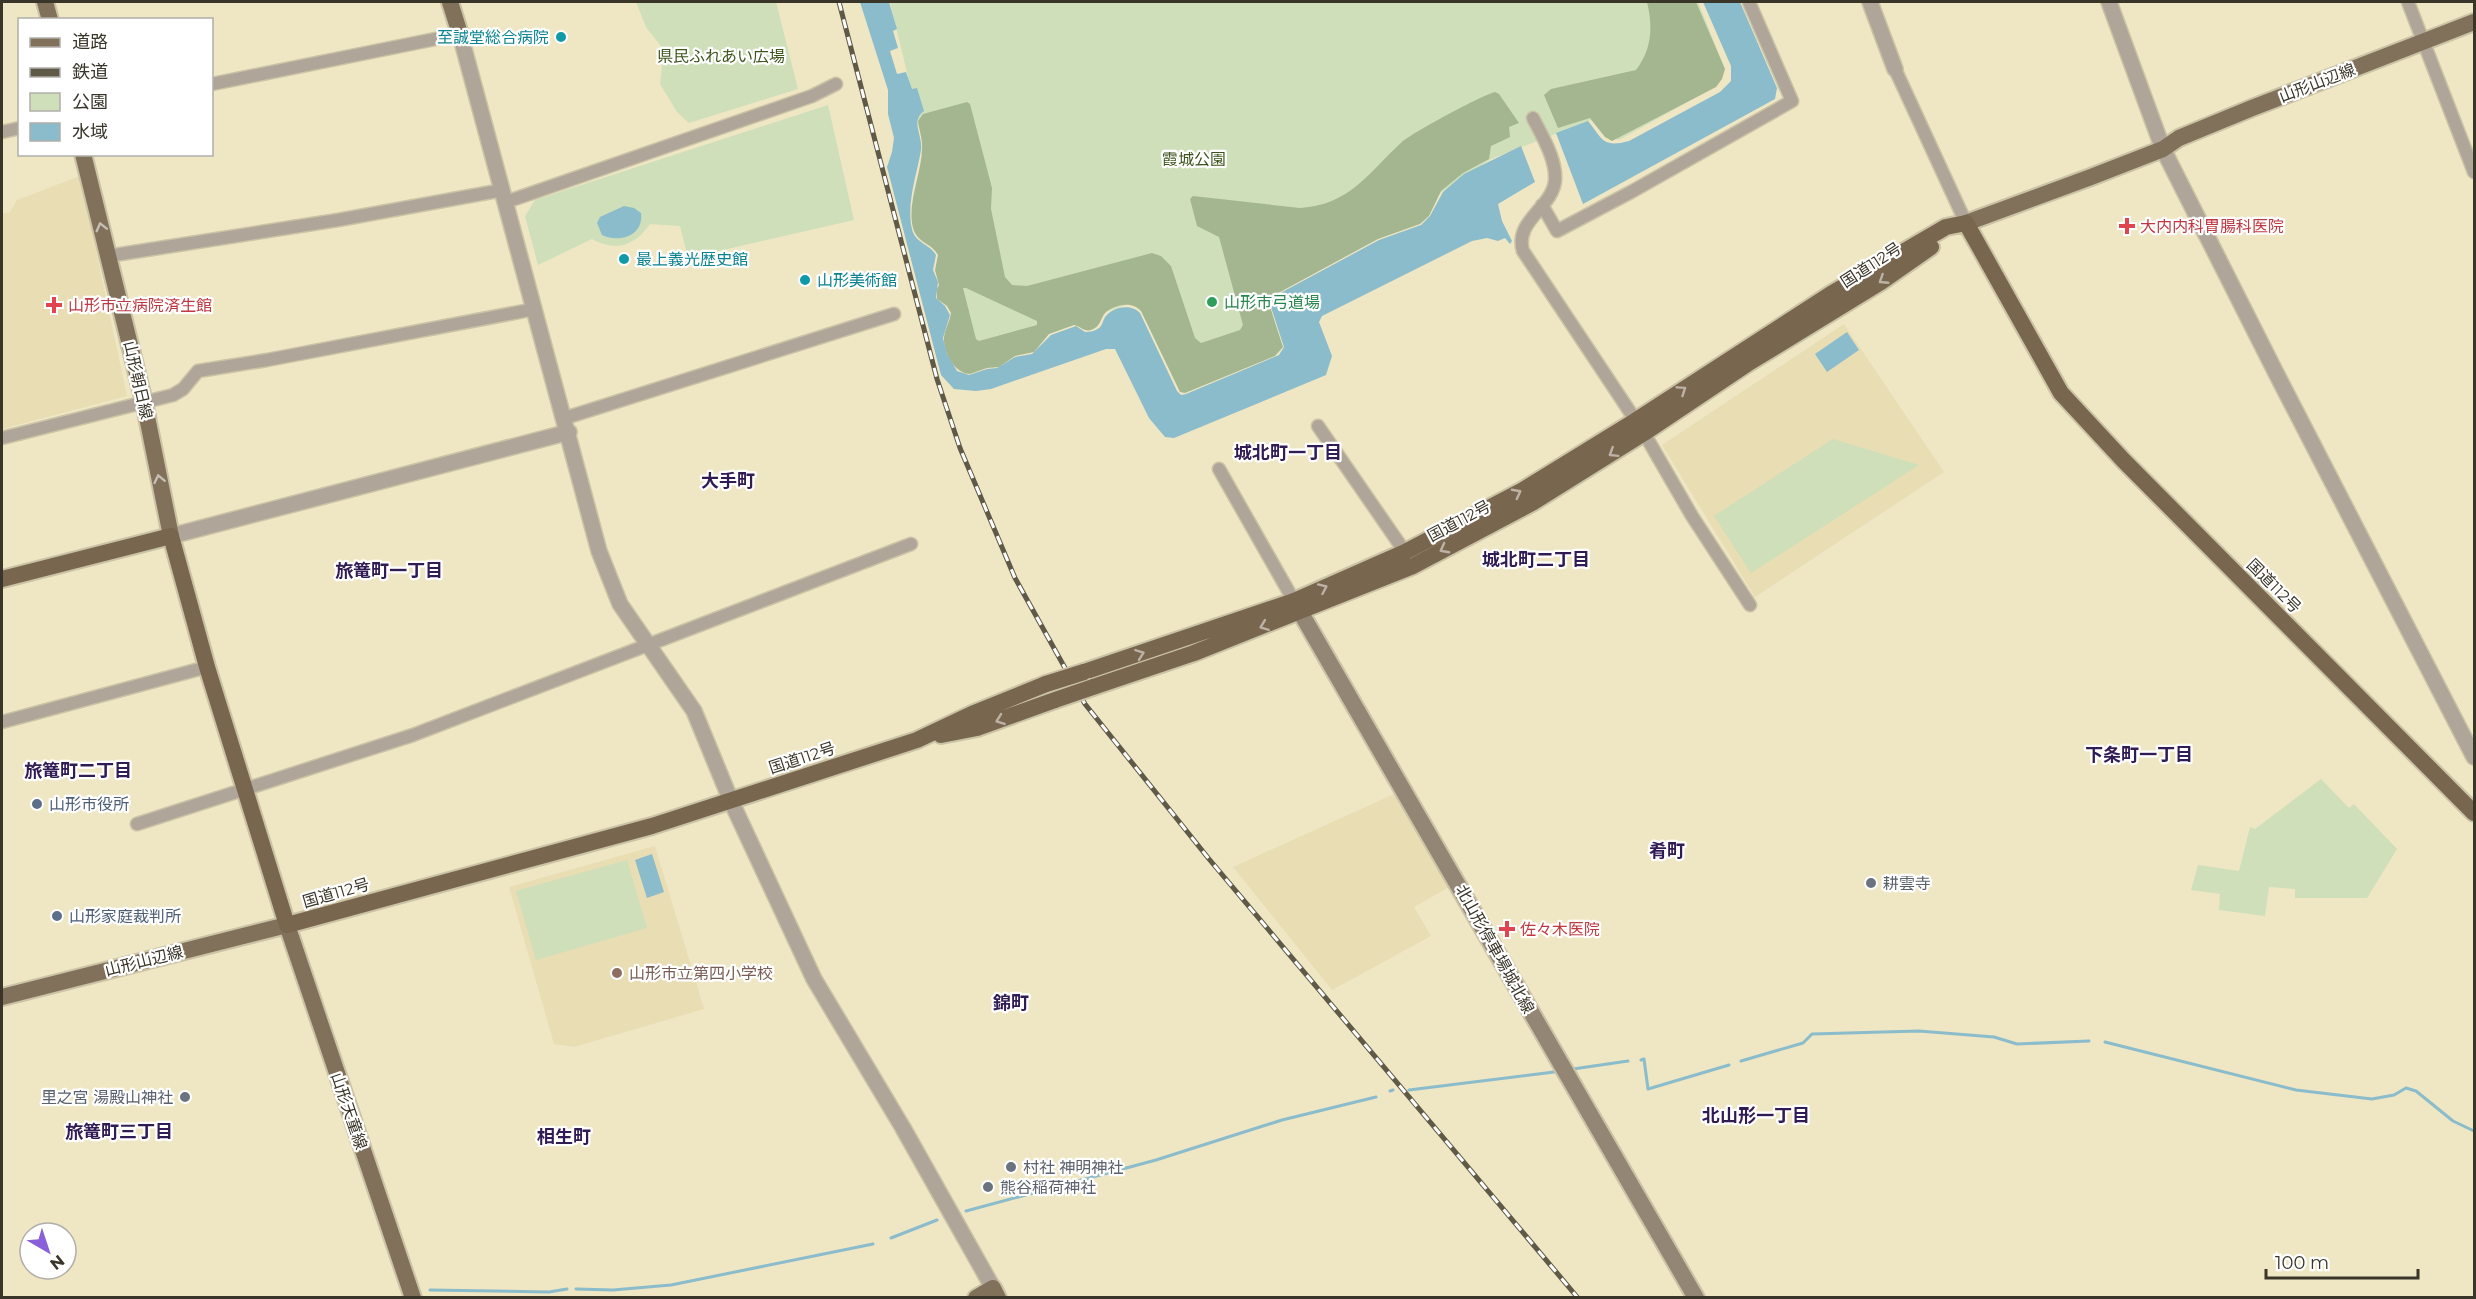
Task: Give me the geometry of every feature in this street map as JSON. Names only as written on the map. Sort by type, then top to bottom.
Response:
[{"type":"highway","name":"国道112号","points":[[917,740],[972,714],[1046,684],[1298,606],[1413,566],[1532,503],[1831,294],[1946,226],[1966,223],[2061,393],[2124,461],[2475,813]]},
{"type":"highway","name":"国道112号","points":[[171,536],[207,668],[287,925],[652,826],[917,740],[977,728],[1093,687],[1298,606],[1640,427]]},
{"type":"highway","points":[[2,579],[171,536]]},
{"type":"main road","points":[[45,2],[49,18]]},
{"type":"main road","points":[[450,2],[460,34]]},
{"type":"main road","name":"山形山辺線","points":[[2425,46],[2475,22]]},
{"type":"main road","name":"山形山辺線","points":[[1966,223],[2163,148],[2179,138],[2425,46],[2475,30]]},
{"type":"main road","name":"山形朝日線","points":[[83,156],[144,402],[171,536]]},
{"type":"main road","name":"北山形停車場城北線","points":[[1298,606],[1535,1022],[1696,1298]]},
{"type":"main road","name":"山形山辺線","points":[[2,997],[287,925]]},
{"type":"main road","name":"山形天童線","points":[[287,925],[413,1298]]},
{"type":"main road","points":[[976,1298],[996,1293]]},
{"type":"street","points":[[1542,205],[1557,231],[1792,101],[1749,2]]},
{"type":"street","points":[[1870,2],[1895,69],[1966,223]]},
{"type":"street","points":[[2109,2],[2163,148],[2276,373],[2475,757]]},
{"type":"street","points":[[2408,2],[2475,172]]},
{"type":"street","points":[[213,84],[460,34],[567,425],[599,551],[620,604],[694,711],[731,801],[814,979],[903,1128],[996,1293]]},
{"type":"street","points":[[108,256],[504,196],[812,96],[836,84]]},
{"type":"street","points":[[1533,118],[1545,140],[1555,178],[1553,189],[1522,234],[1523,251],[1640,427],[1692,516],[1750,605]]},
{"type":"street","points":[[2,132],[18,128]]},
{"type":"street","points":[[2,438],[173,395],[183,389],[198,371],[535,309]]},
{"type":"street","points":[[171,536],[567,425],[894,314]]},
{"type":"street","points":[[1318,426],[1405,552]]},
{"type":"street","points":[[1219,469],[1298,606]]},
{"type":"street","points":[[137,824],[413,735],[911,544]]},
{"type":"street","points":[[2,722],[207,668]]},
{"type":"shaded area","name":"山形市立病院済生館","points":[[80,176],[127,396],[2,429],[2,214],[10,212],[17,200]]},
{"type":"shaded area","points":[[1844,324],[1944,472],[1755,597],[1662,445]]},
{"type":"shaded area","points":[[1401,791],[1453,885],[1414,907],[1431,936],[1332,990],[1233,867]]},
{"type":"shaded area","points":[[655,846],[704,1009],[574,1047],[554,1044],[509,887]]},
{"type":"green space","name":"県民ふれあい広場","points":[[636,2],[776,2],[798,89],[689,123],[677,112],[660,84],[664,50],[646,27]]},
{"type":"green space","name":"霞城公園","points":[[890,2],[1698,2],[1725,69],[1717,86],[1619,140],[1605,137],[1591,120],[1491,159],[1380,233],[1268,296],[1281,348],[1184,392],[1139,307],[1133,302],[1062,327],[977,362]]},
{"type":"green space","points":[[1647,2],[1696,2],[1725,69],[1722,79],[1716,87],[1612,141],[1605,137],[1590,118],[1558,128],[1544,95],[1551,89],[1636,70],[1645,54],[1650,38]]},
{"type":"green space","points":[[1495,92],[1499,94],[1519,123],[1509,127],[1510,137],[1491,146],[1489,159],[1463,173],[1441,191],[1429,216],[1420,224],[1378,239],[1271,297],[1270,307],[1283,347],[1275,356],[1185,393],[1180,392],[1141,311],[1129,305],[1114,307],[1106,312],[1094,329],[1086,330],[1074,325],[1049,334],[1034,352],[1015,356],[999,367],[987,368],[970,374],[954,366],[945,349],[944,337],[951,313],[947,306],[937,299],[939,285],[935,270],[938,255],[915,233],[911,214],[922,149],[918,121],[923,114],[967,102],[970,104],[992,188],[991,209],[1005,277],[1012,285],[1027,286],[1152,253],[1161,256],[1171,266],[1195,338],[1201,343],[1240,330],[1243,325],[1219,237],[1197,226],[1190,199],[1193,196],[1300,208],[1332,201],[1357,186],[1408,137]],"holes":[[[963,288],[1037,321],[1037,325],[979,341],[976,339]]]},
{"type":"green space","points":[[828,105],[854,220],[688,258],[680,226],[650,224],[638,237],[624,245],[609,245],[592,239],[538,265],[525,216],[535,200]]},
{"type":"green space","points":[[1833,439],[1919,465],[1751,573],[1714,516]]},
{"type":"green space","points":[[2321,779],[2349,808],[2354,804],[2397,849],[2367,898],[2295,898],[2295,889],[2269,887],[2265,916],[2219,910],[2220,894],[2191,890],[2198,865],[2239,871],[2250,827],[2255,829]]},
{"type":"green space","points":[[627,860],[647,928],[536,960],[516,891]]},
{"type":"water","points":[[860,2],[889,2],[897,29],[893,31],[898,48],[890,51],[897,74],[906,72],[912,89],[917,88],[924,111],[917,124],[921,150],[911,199],[910,219],[916,237],[936,255],[933,270],[938,282],[936,298],[945,306],[950,315],[943,338],[947,354],[957,371],[969,375],[997,368],[1015,357],[1032,354],[1051,335],[1076,326],[1085,332],[1096,330],[1109,313],[1118,308],[1128,307],[1140,313],[1177,391],[1181,395],[1186,394],[1279,355],[1284,347],[1271,307],[1273,297],[1379,240],[1421,225],[1430,216],[1443,192],[1464,174],[1521,146],[1535,182],[1498,204],[1502,221],[1512,241],[1510,244],[1505,238],[1498,241],[1487,238],[1472,241],[1322,316],[1319,322],[1332,356],[1326,375],[1174,438],[1165,437],[1149,418],[1115,349],[1106,349],[991,389],[976,391],[954,389],[941,375],[887,167],[894,138],[888,114],[888,90]]},
{"type":"water","points":[[1703,2],[1740,2],[1777,88],[1775,99],[1583,204],[1556,133],[1588,121],[1604,141],[1614,144],[1629,141],[1720,92],[1731,81],[1731,66]]},
{"type":"water","points":[[624,206],[634,208],[641,213],[639,227],[623,238],[602,235],[597,223],[600,217]]},
{"type":"water","points":[[1847,332],[1859,350],[1827,372],[1815,354]]},
{"type":"water","points":[[652,854],[664,892],[647,898],[635,860]]},
{"type":"waterway","points":[[1741,1061],[1803,1043],[1812,1034],[1919,1031],[1994,1037],[2017,1044],[2089,1041]]},
{"type":"waterway","points":[[2105,1042],[2296,1090],[2372,1099],[2394,1095],[2406,1088],[2416,1091],[2453,1121],[2474,1131]]},
{"type":"waterway","points":[[1641,1060],[1644,1059],[1648,1089],[1729,1065]]},
{"type":"waterway","points":[[1573,1069],[1628,1061]]},
{"type":"waterway","points":[[1409,1090],[1554,1072]]},
{"type":"waterway","points":[[966,1211],[1156,1160],[1282,1120],[1376,1097]]},
{"type":"waterway","points":[[891,1238],[937,1220]]},
{"type":"waterway","points":[[576,1289],[613,1290],[671,1285],[873,1244]]},
{"type":"waterway","points":[[430,1290],[549,1292],[567,1289]]},
{"type":"railway","points":[[839,2],[937,379],[960,448],[1015,578],[1085,704],[1209,859],[1578,1298]]},
{"type":"place","name":"至誠堂総合病院","points":[[561,37]]},
{"type":"place","name":"大内内科胃腸科医院","points":[[2127,226]]},
{"type":"place","name":"最上義光歴史館","points":[[624,259]]},
{"type":"place","name":"山形美術館","points":[[805,280]]},
{"type":"place","name":"山形市弓道場","points":[[1212,302]]},
{"type":"place","name":"山形市立病院済生館","points":[[54,305]]},
{"type":"place","name":"山形市役所","points":[[37,804]]},
{"type":"place","name":"耕雲寺","points":[[1871,883]]},
{"type":"place","name":"山形家庭裁判所","points":[[57,916]]},
{"type":"place","name":"佐々木医院","points":[[1507,929]]},
{"type":"place","name":"山形市立第四小学校","points":[[617,973]]},
{"type":"place","name":"里之宮 湯殿山神社","points":[[185,1097]]},
{"type":"place","name":"村社 神明神社","points":[[1011,1167]]},
{"type":"place","name":"熊谷稲荷神社","points":[[988,1187]]},
{"type":"district","name":"城北町一丁目","points":[[1288,453]]},
{"type":"district","name":"大手町","points":[[728,481]]},
{"type":"district","name":"城北町二丁目","points":[[1536,560]]},
{"type":"district","name":"旅篭町一丁目","points":[[389,571]]},
{"type":"district","name":"下条町一丁目","points":[[2139,755]]},
{"type":"district","name":"旅篭町二丁目","points":[[78,771]]},
{"type":"district","name":"肴町","points":[[1667,851]]},
{"type":"district","name":"錦町","points":[[1011,1003]]},
{"type":"district","name":"北山形一丁目","points":[[1756,1116]]},
{"type":"district","name":"旅篭町三丁目","points":[[119,1132]]},
{"type":"district","name":"相生町","points":[[564,1137]]}]
